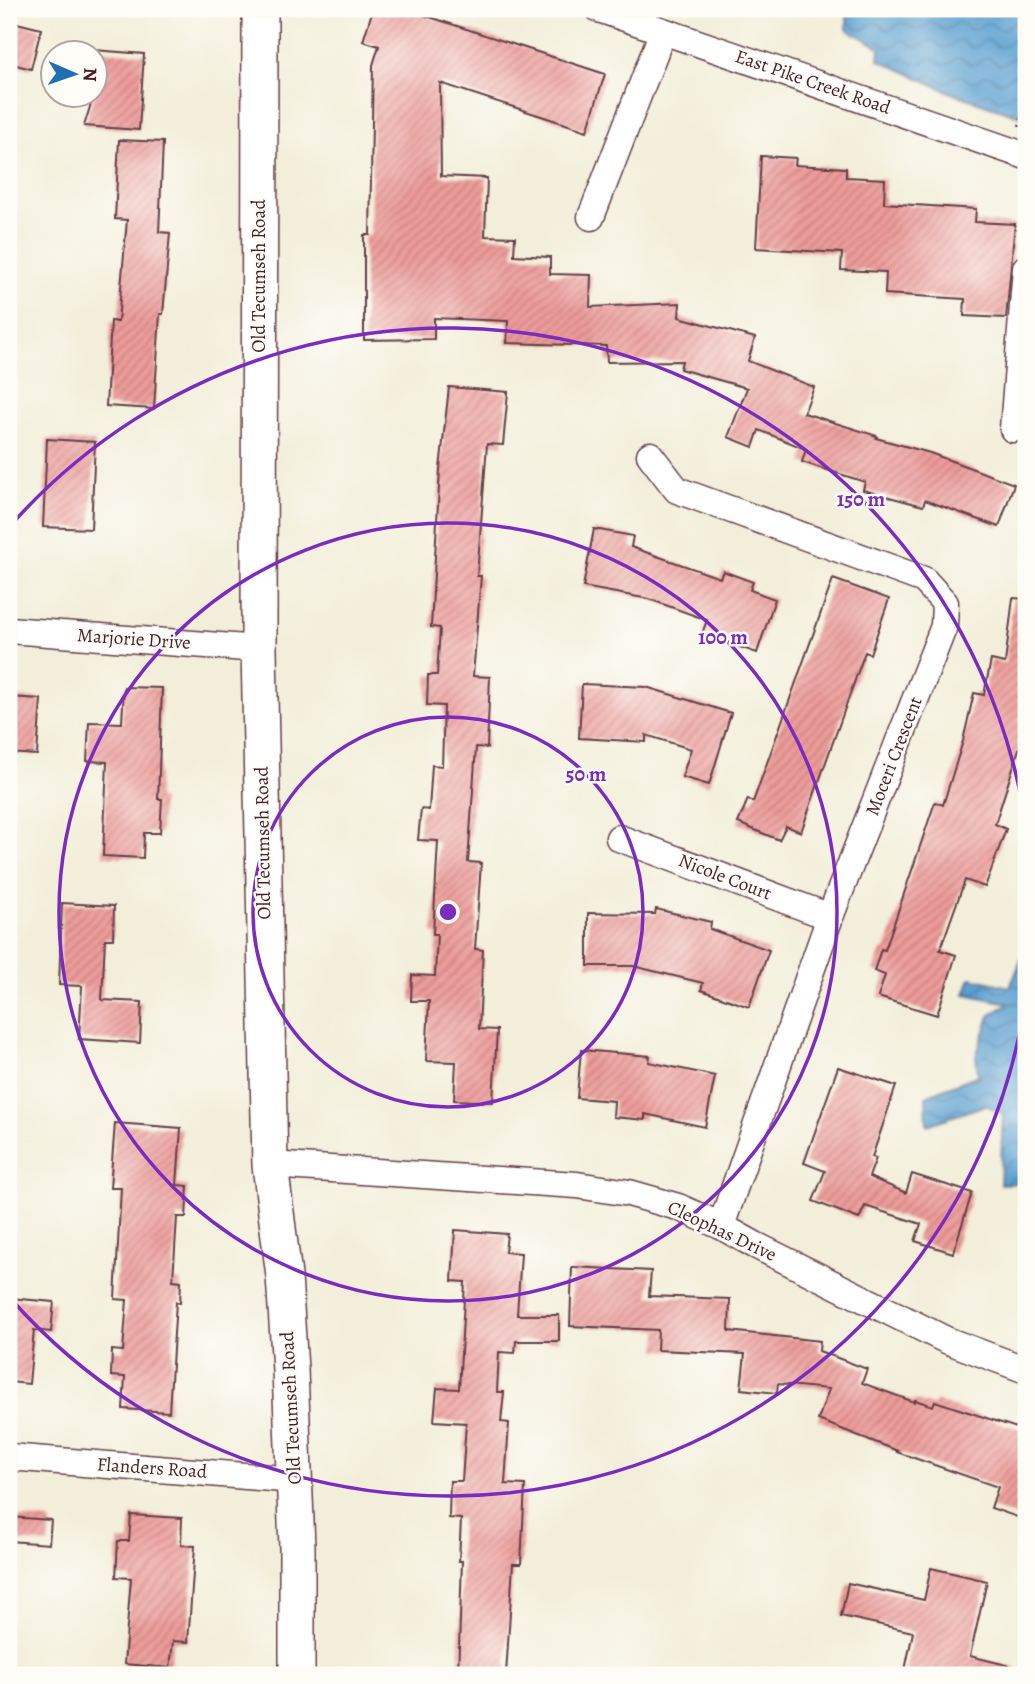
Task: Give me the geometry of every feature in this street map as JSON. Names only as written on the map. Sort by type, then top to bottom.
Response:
[{"type":"main road","name":"Old Tecumseh Road","points":[[260,9],[259,649],[270,1166],[284,1276],[295,1480],[297,1675]]},
{"type":"street","name":"East Pike Creek Road","points":[[599,9],[1026,156]]},
{"type":"street","points":[[591,217],[663,31]]},
{"type":"street","points":[[1013,429],[1026,268]]},
{"type":"street","name":"Moceri Crescent","points":[[650,455],[677,490],[925,580],[945,603],[944,626],[830,917],[721,1226]]},
{"type":"street","name":"Marjorie Drive","points":[[9,630],[259,649]]},
{"type":"street","name":"Nicole Court","points":[[619,838],[830,917]]},
{"type":"street","name":"Cleophas Drive","points":[[270,1166],[577,1185],[629,1194],[678,1207],[946,1340],[1026,1370]]},
{"type":"street","name":"Flanders Road","points":[[9,1457],[295,1480]]},
{"type":"water","points":[[847,9],[1026,9],[1026,118],[954,94],[879,60],[880,48],[847,29]]},
{"type":"water","points":[[1026,949],[1026,1183],[1000,1184],[1003,1114],[986,1105],[927,1125],[926,1096],[978,1075],[976,1056],[990,1016],[1008,1003],[965,994],[971,978],[1010,987]]},
{"type":"building","points":[[373,9],[405,9],[605,74],[587,131],[440,83],[441,176],[487,178],[485,236],[515,237],[514,255],[550,257],[550,274],[591,275],[590,307],[680,303],[679,317],[755,338],[748,361],[814,387],[804,413],[930,453],[1014,484],[999,527],[925,500],[923,506],[863,490],[865,482],[802,462],[806,449],[759,430],[753,447],[728,437],[747,388],[680,369],[682,361],[607,362],[606,346],[507,343],[508,321],[434,318],[434,339],[364,340],[364,235],[370,235],[373,65],[379,46],[363,41]]},
{"type":"building","points":[[13,22],[41,29],[31,69],[9,63],[9,38]]},
{"type":"building","points":[[108,51],[144,54],[139,130],[84,126],[90,108],[108,108]]},
{"type":"building","points":[[119,140],[163,142],[159,232],[170,233],[163,314],[160,314],[154,409],[106,406],[111,321],[118,322],[127,220],[115,219]]},
{"type":"building","points":[[761,156],[796,158],[795,165],[846,168],[846,177],[885,179],[884,203],[976,209],[975,222],[1015,224],[1006,318],[964,316],[965,299],[885,294],[886,272],[841,270],[842,253],[756,248]]},
{"type":"building","points":[[449,387],[508,392],[503,445],[487,444],[473,676],[490,677],[487,748],[476,747],[468,862],[481,863],[475,949],[483,950],[479,1029],[497,1030],[493,1102],[454,1100],[456,1062],[426,1061],[429,1001],[411,1001],[412,975],[435,976],[437,934],[433,934],[438,841],[418,840],[421,809],[429,810],[432,765],[442,766],[444,706],[427,705],[428,675],[437,675],[440,628],[431,627],[440,469]]},
{"type":"building","points":[[47,439],[95,442],[91,529],[43,527]]},
{"type":"building","points":[[594,529],[633,536],[631,547],[720,578],[723,571],[753,582],[750,590],[775,599],[757,653],[702,634],[707,620],[649,599],[583,587]]},
{"type":"building","points":[[833,579],[889,599],[870,654],[865,652],[801,832],[786,826],[779,840],[738,823],[748,799],[753,802]]},
{"type":"building","points":[[1013,598],[1026,599],[1026,727],[995,824],[1006,829],[985,887],[965,880],[940,950],[956,955],[937,1015],[878,997],[885,975],[874,971],[881,949],[885,950],[935,802],[943,805],[963,741],[974,693],[984,695],[991,660],[1005,663]]},
{"type":"building","points":[[582,684],[646,687],[731,713],[709,785],[682,777],[691,749],[646,735],[646,742],[579,738]]},
{"type":"building","points":[[124,687],[162,688],[158,799],[162,799],[160,833],[144,833],[143,858],[103,856],[107,762],[87,761],[89,722],[122,723]]},
{"type":"building","points":[[9,697],[41,699],[37,755],[9,753]]},
{"type":"building","points":[[62,903],[114,906],[113,939],[105,939],[102,1000],[142,1002],[140,1043],[79,1039],[82,986],[59,985]]},
{"type":"building","points":[[656,909],[711,922],[710,929],[769,950],[749,1007],[701,990],[703,983],[633,966],[588,966],[588,913],[655,914]]},
{"type":"building","points":[[581,1050],[650,1056],[649,1062],[715,1076],[705,1127],[645,1114],[645,1120],[613,1117],[614,1101],[577,1098]]},
{"type":"building","points":[[838,1067],[896,1086],[872,1157],[876,1158],[869,1177],[906,1193],[912,1174],[972,1193],[953,1253],[915,1241],[921,1224],[865,1206],[859,1219],[813,1201],[825,1171],[804,1163]]},
{"type":"building","points":[[115,1123],[181,1128],[177,1185],[188,1186],[186,1217],[177,1217],[173,1280],[181,1281],[180,1303],[176,1302],[169,1412],[123,1409],[125,1377],[111,1376],[112,1350],[123,1351],[127,1300],[115,1299],[121,1188],[110,1188]]},
{"type":"building","points":[[455,1230],[507,1234],[505,1252],[521,1253],[517,1315],[559,1315],[559,1341],[516,1341],[515,1353],[499,1352],[497,1392],[504,1392],[501,1422],[509,1423],[505,1484],[525,1485],[521,1564],[513,1564],[506,1675],[458,1675],[461,1519],[449,1518],[450,1481],[462,1481],[466,1423],[434,1421],[437,1388],[459,1389],[465,1282],[452,1281]]},
{"type":"building","points":[[572,1267],[651,1271],[649,1296],[730,1299],[729,1331],[820,1341],[819,1351],[867,1369],[862,1383],[914,1402],[915,1400],[933,1406],[935,1401],[1026,1431],[1026,1520],[991,1508],[998,1487],[897,1452],[818,1420],[829,1389],[778,1384],[777,1393],[741,1389],[745,1354],[657,1350],[658,1330],[570,1326]]},
{"type":"building","points":[[9,1298],[54,1302],[51,1332],[34,1330],[29,1384],[9,1382]]},
{"type":"building","points":[[131,1515],[182,1518],[181,1545],[195,1546],[188,1642],[173,1641],[170,1668],[124,1664],[131,1578],[116,1577],[118,1541],[129,1541]]},
{"type":"building","points":[[9,1517],[51,1520],[49,1544],[9,1541]]},
{"type":"building","points":[[931,1568],[987,1581],[970,1656],[1015,1667],[1014,1675],[904,1675],[913,1632],[841,1616],[848,1583],[924,1600]]}]
